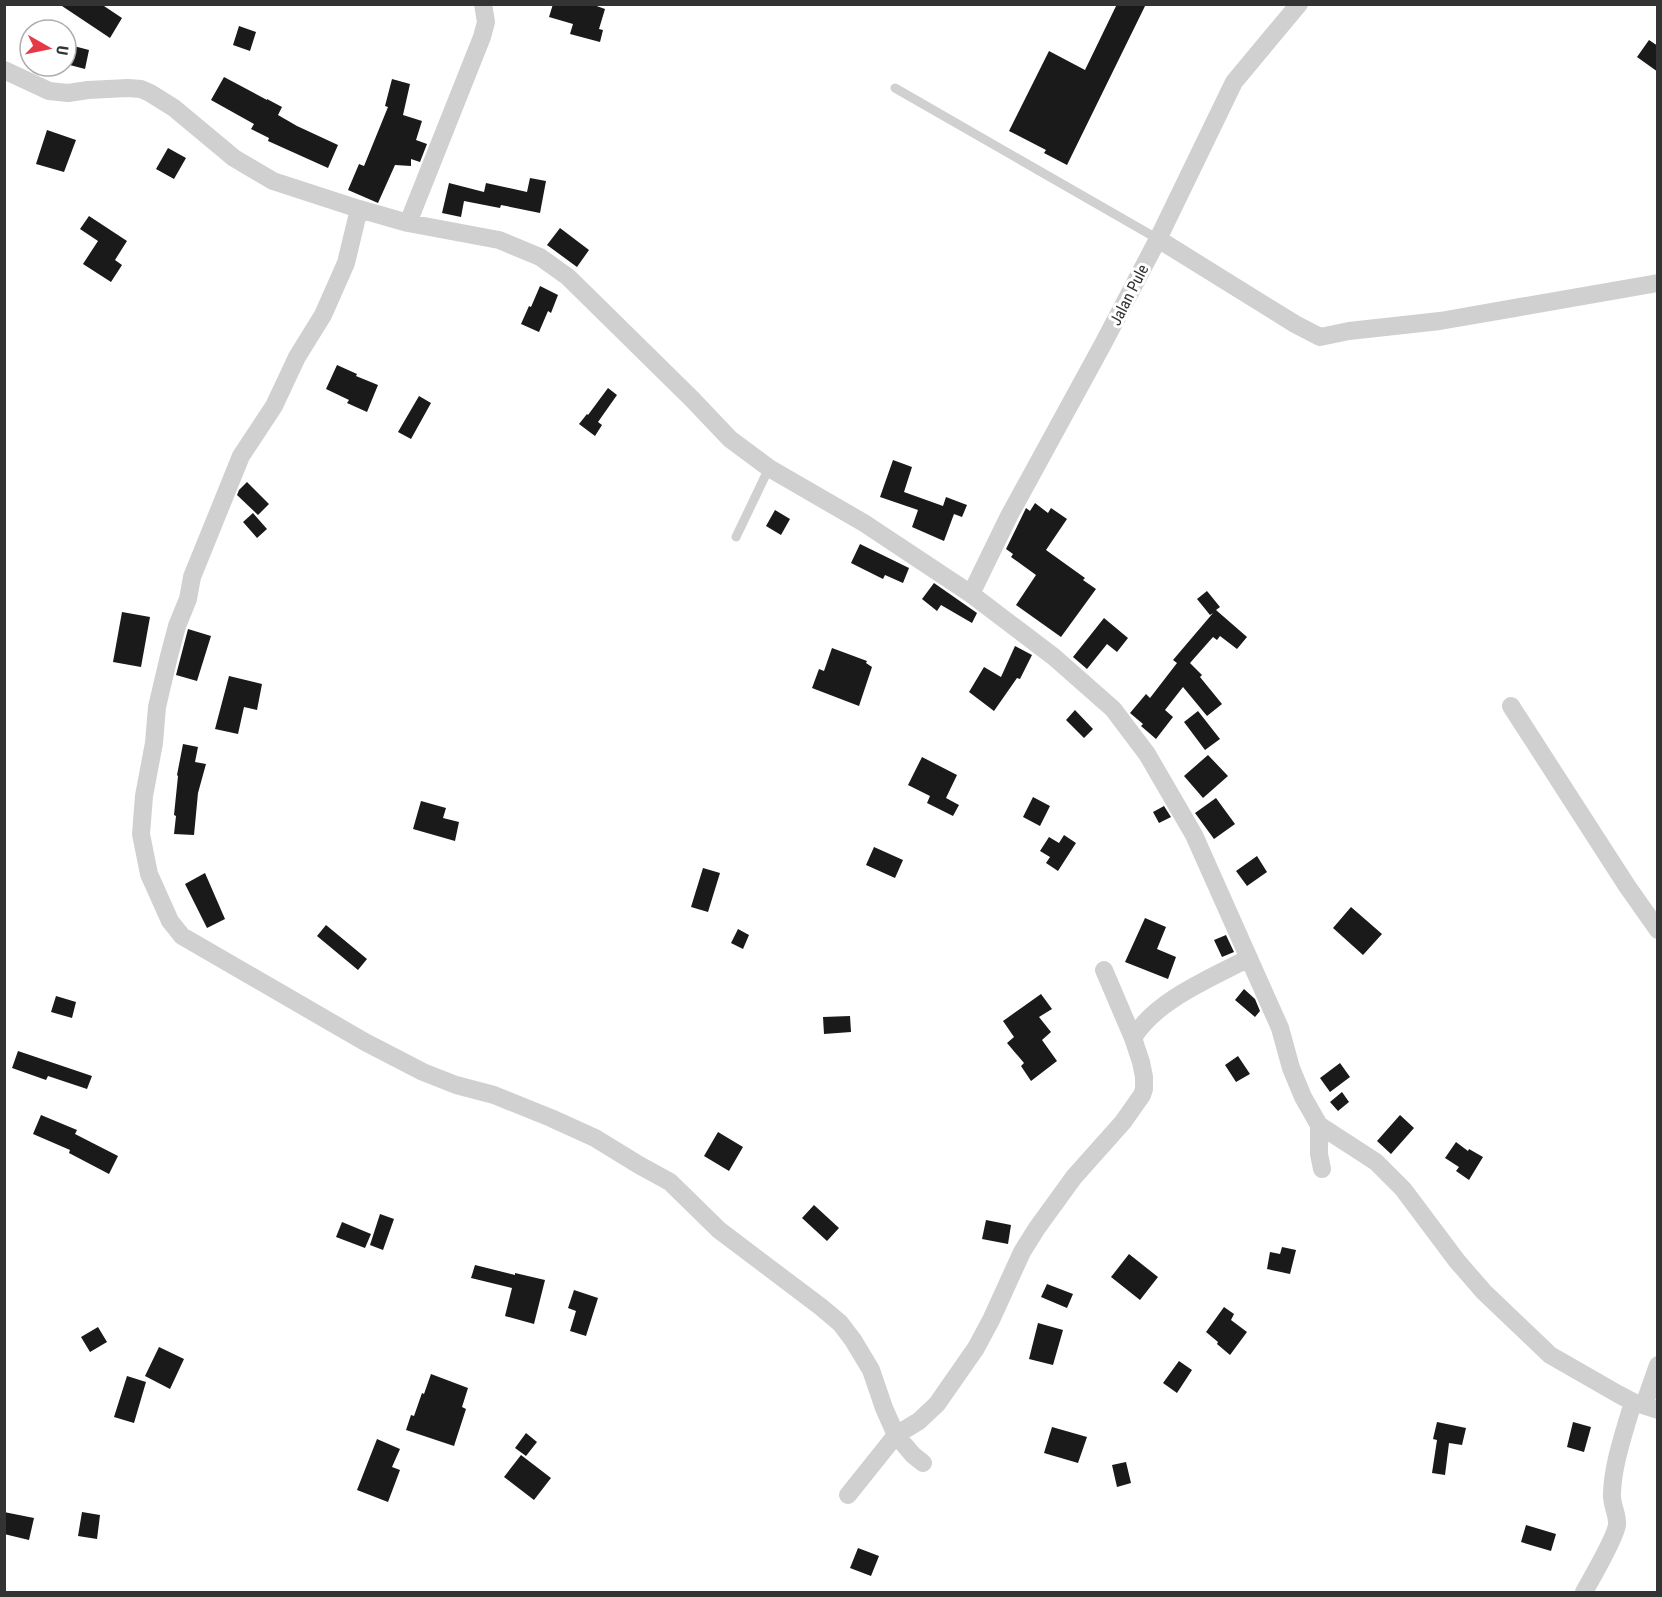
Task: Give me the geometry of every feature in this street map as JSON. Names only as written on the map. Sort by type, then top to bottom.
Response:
[{"type":"street","points":[[408,223],[482,37],[486,22],[483,4]]},
{"type":"street","name":"Jalan Pule","points":[[971,594],[1009,516],[1104,344],[1158,239],[1234,82],[1299,4]]},
{"type":"street","points":[[4,70],[49,91],[68,93],[88,90],[141,89],[174,108],[234,158],[273,180],[408,223],[499,240],[540,257],[568,277],[730,439],[769,468],[864,523],[971,594],[1054,657],[1113,709],[1147,754],[1194,835],[1280,1028],[1303,1097],[1319,1125],[1376,1162],[1403,1189],[1457,1261],[1484,1292],[1550,1355],[1645,1406]]},
{"type":"street","points":[[359,209],[346,263],[327,305],[297,357],[274,406],[241,456],[192,577],[188,599],[177,626],[157,707],[141,834],[149,874],[170,921],[182,936],[365,1042],[423,1072],[456,1085],[494,1095],[595,1138],[670,1182],[719,1230],[840,1323],[871,1370],[896,1434],[913,1455],[923,1463]]},
{"type":"street","points":[[1158,239],[1295,324],[1320,337],[1349,331],[1440,321],[1658,284]]},
{"type":"street","points":[[1511,706],[1658,930]]},
{"type":"street","points":[[1133,1038],[1138,1029],[1167,1002],[1249,958]]},
{"type":"street","points":[[849,1495],[896,1434],[919,1421],[937,1404],[981,1339],[1022,1252],[1037,1227],[1074,1177],[1123,1122],[1142,1095],[1144,1077],[1141,1062],[1104,970]]},
{"type":"street","points":[[1319,1125],[1319,1154],[1322,1169]]},
{"type":"street","points":[[1584,1593],[1617,1526],[1616,1512],[1612,1504],[1612,1491],[1621,1447],[1645,1406],[1658,1365]]},
{"type":"lane","points":[[895,88],[1158,239]]},
{"type":"lane","points":[[736,537],[769,468]]},
{"type":"building","points":[[59,4],[101,4],[122,18],[110,38]]},
{"type":"building","points":[[553,4],[591,4],[605,9],[599,29],[603,30],[600,42],[570,34],[573,24],[549,17]]},
{"type":"building","points":[[1117,4],[1146,4],[1067,165],[1044,153],[1046,150],[1009,131],[1049,51],[1085,70]]},
{"type":"building","points":[[239,26],[256,32],[250,51],[233,45]]},
{"type":"building","points":[[1649,40],[1658,46],[1658,72],[1637,57]]},
{"type":"building","points":[[78,47],[89,50],[85,69],[78,67]]},
{"type":"building","points":[[224,77],[282,107],[278,115],[338,145],[328,168],[268,141],[269,138],[251,129],[254,124],[211,100]]},
{"type":"building","points":[[392,79],[410,84],[403,115],[422,121],[416,140],[427,144],[420,162],[411,159],[411,166],[395,165],[378,203],[348,190],[359,164],[364,166],[388,107],[385,106]]},
{"type":"building","points":[[47,130],[76,140],[64,172],[36,164]]},
{"type":"building","points":[[168,148],[186,158],[174,179],[156,169]]},
{"type":"building","points":[[530,178],[546,181],[540,213],[501,205],[500,208],[464,201],[461,217],[442,213],[449,183],[484,192],[486,183],[527,192]]},
{"type":"building","points":[[89,216],[127,241],[115,260],[122,265],[111,282],[83,264],[98,241],[80,229]]},
{"type":"building","points":[[560,228],[589,250],[577,267],[547,245]]},
{"type":"building","points":[[540,286],[558,295],[551,313],[548,311],[539,332],[521,324]]},
{"type":"building","points":[[337,365],[378,385],[367,412],[347,403],[349,400],[326,389]]},
{"type":"building","points":[[608,388],[617,395],[598,422],[602,425],[595,436],[579,424]]},
{"type":"building","points":[[419,396],[431,403],[411,439],[398,432]]},
{"type":"building","points":[[893,460],[912,467],[904,492],[943,506],[946,497],[967,505],[962,517],[954,514],[944,541],[912,527],[918,510],[880,497]]},
{"type":"building","points":[[247,482],[269,504],[258,515],[237,495]]},
{"type":"building","points":[[1035,503],[1048,513],[1051,508],[1067,519],[1046,550],[1085,578],[1083,580],[1096,589],[1061,637],[1016,605],[1036,575],[1011,557],[1013,554],[1006,549],[1026,508],[1030,511]]},
{"type":"building","points":[[775,510],[790,519],[781,535],[766,526]]},
{"type":"building","points":[[253,513],[267,529],[257,538],[243,522]]},
{"type":"building","points":[[860,544],[909,568],[903,583],[885,575],[883,579],[851,563]]},
{"type":"building","points":[[934,583],[977,613],[972,623],[941,605],[937,611],[922,599]]},
{"type":"building","points":[[1207,591],[1220,607],[1216,610],[1247,637],[1237,649],[1220,636],[1217,640],[1213,637],[1190,663],[1202,675],[1200,677],[1222,704],[1207,716],[1183,687],[1165,710],[1173,717],[1156,739],[1130,713],[1146,694],[1150,698],[1177,663],[1173,660],[1213,613],[1210,615],[1197,599]]},
{"type":"building","points":[[122,612],[150,617],[141,667],[113,662]]},
{"type":"building","points":[[1104,618],[1128,638],[1117,652],[1107,644],[1087,669],[1073,657]]},
{"type":"building","points":[[188,629],[211,636],[197,681],[176,675]]},
{"type":"building","points":[[1015,646],[1032,655],[1020,679],[1017,678],[994,711],[969,692],[984,667],[1001,677]]},
{"type":"building","points":[[832,648],[867,661],[866,663],[872,667],[859,706],[812,688],[819,669],[824,671]]},
{"type":"building","points":[[229,676],[262,684],[257,710],[244,707],[238,734],[215,729]]},
{"type":"building","points":[[1075,710],[1093,729],[1084,738],[1066,720]]},
{"type":"building","points":[[1198,711],[1220,739],[1205,750],[1184,722]]},
{"type":"building","points":[[183,744],[198,747],[195,762],[206,764],[198,793],[194,835],[174,834],[177,775]]},
{"type":"building","points":[[1208,755],[1228,776],[1203,798],[1184,776]]},
{"type":"building","points":[[922,757],[957,775],[946,798],[959,805],[953,816],[927,803],[930,796],[908,785]]},
{"type":"building","points":[[1033,797],[1050,806],[1040,826],[1023,817]]},
{"type":"building","points":[[1216,798],[1235,824],[1214,839],[1195,813]]},
{"type":"building","points":[[421,801],[446,808],[443,818],[459,822],[455,841],[413,829]]},
{"type":"building","points":[[1164,806],[1171,817],[1159,823],[1153,812]]},
{"type":"building","points":[[1064,835],[1076,843],[1058,871],[1046,863],[1050,857],[1040,851],[1049,837],[1059,843]]},
{"type":"building","points":[[874,847],[903,860],[895,878],[866,865]]},
{"type":"building","points":[[1257,856],[1267,872],[1247,886],[1236,871]]},
{"type":"building","points":[[703,868],[720,873],[708,912],[691,907]]},
{"type":"building","points":[[205,873],[225,919],[207,928],[185,884]]},
{"type":"building","points":[[1351,907],[1382,934],[1363,955],[1333,928]]},
{"type":"building","points":[[1145,918],[1166,927],[1157,949],[1176,957],[1168,979],[1125,962]]},
{"type":"building","points":[[326,925],[367,959],[358,970],[317,936]]},
{"type":"building","points":[[738,929],[749,935],[743,949],[731,943]]},
{"type":"building","points":[[1226,935],[1234,952],[1222,957],[1214,940]]},
{"type":"building","points":[[1244,989],[1255,999],[1260,1011],[1255,1017],[1235,1000]]},
{"type":"building","points":[[1041,994],[1052,1009],[1039,1017],[1051,1032],[1042,1040],[1057,1061],[1031,1081],[1021,1066],[1024,1063],[1007,1043],[1014,1037],[1003,1021]]},
{"type":"building","points":[[56,996],[76,1002],[72,1018],[51,1012]]},
{"type":"building","points":[[850,1016],[851,1032],[824,1034],[823,1017]]},
{"type":"building","points":[[18,1051],[92,1076],[87,1089],[48,1076],[46,1080],[12,1068]]},
{"type":"building","points":[[1238,1056],[1250,1074],[1236,1082],[1225,1065]]},
{"type":"building","points":[[1340,1063],[1350,1077],[1330,1092],[1320,1078]]},
{"type":"building","points":[[1342,1092],[1349,1102],[1338,1111],[1330,1102]]},
{"type":"building","points":[[41,1115],[77,1130],[75,1134],[118,1156],[109,1174],[69,1153],[70,1150],[33,1134]]},
{"type":"building","points":[[1400,1115],[1414,1128],[1391,1154],[1377,1141]]},
{"type":"building","points":[[718,1132],[743,1147],[729,1171],[704,1156]]},
{"type":"building","points":[[1456,1142],[1468,1151],[1469,1149],[1483,1157],[1469,1180],[1456,1171],[1459,1167],[1445,1158]]},
{"type":"building","points":[[814,1205],[839,1228],[827,1241],[802,1218]]},
{"type":"building","points":[[380,1214],[394,1219],[383,1250],[370,1245]]},
{"type":"building","points":[[986,1220],[1011,1225],[1008,1244],[982,1239]]},
{"type":"building","points":[[342,1222],[371,1234],[365,1248],[336,1237]]},
{"type":"building","points":[[1282,1247],[1296,1250],[1290,1274],[1267,1269],[1270,1252],[1280,1254]]},
{"type":"building","points":[[1129,1254],[1158,1277],[1140,1300],[1111,1277]]},
{"type":"building","points":[[475,1265],[545,1280],[534,1324],[505,1316],[512,1288],[471,1278]]},
{"type":"building","points":[[1047,1284],[1073,1294],[1067,1308],[1041,1297]]},
{"type":"building","points":[[574,1290],[598,1298],[586,1336],[570,1331],[576,1311],[568,1308]]},
{"type":"building","points":[[1224,1307],[1234,1314],[1231,1320],[1247,1332],[1230,1355],[1206,1332]]},
{"type":"building","points":[[1038,1323],[1063,1330],[1053,1365],[1029,1359]]},
{"type":"building","points":[[98,1327],[107,1342],[90,1352],[81,1337]]},
{"type":"building","points":[[159,1347],[184,1359],[170,1389],[145,1376]]},
{"type":"building","points":[[1179,1361],[1192,1370],[1177,1393],[1163,1383]]},
{"type":"building","points":[[431,1374],[468,1388],[462,1407],[466,1409],[454,1446],[406,1430]]},
{"type":"building","points":[[127,1376],[146,1382],[134,1423],[114,1417]]},
{"type":"building","points":[[1437,1422],[1466,1428],[1462,1445],[1449,1443],[1445,1475],[1432,1473],[1437,1440],[1433,1439]]},
{"type":"building","points":[[1573,1422],[1591,1427],[1584,1452],[1567,1447]]},
{"type":"building","points":[[1052,1427],[1087,1437],[1078,1463],[1044,1453]]},
{"type":"building","points":[[526,1433],[537,1442],[526,1456],[515,1448]]},
{"type":"building","points":[[377,1439],[400,1449],[392,1467],[400,1470],[388,1502],[357,1490]]},
{"type":"building","points":[[521,1455],[551,1478],[534,1500],[504,1477]]},
{"type":"building","points":[[1126,1462],[1131,1483],[1117,1487],[1112,1465]]},
{"type":"building","points":[[4,1512],[34,1518],[29,1540],[4,1534]]},
{"type":"building","points":[[82,1512],[100,1515],[97,1539],[78,1536]]},
{"type":"building","points":[[1526,1525],[1556,1534],[1551,1551],[1521,1542]]},
{"type":"building","points":[[858,1548],[879,1556],[871,1576],[850,1568]]}]
